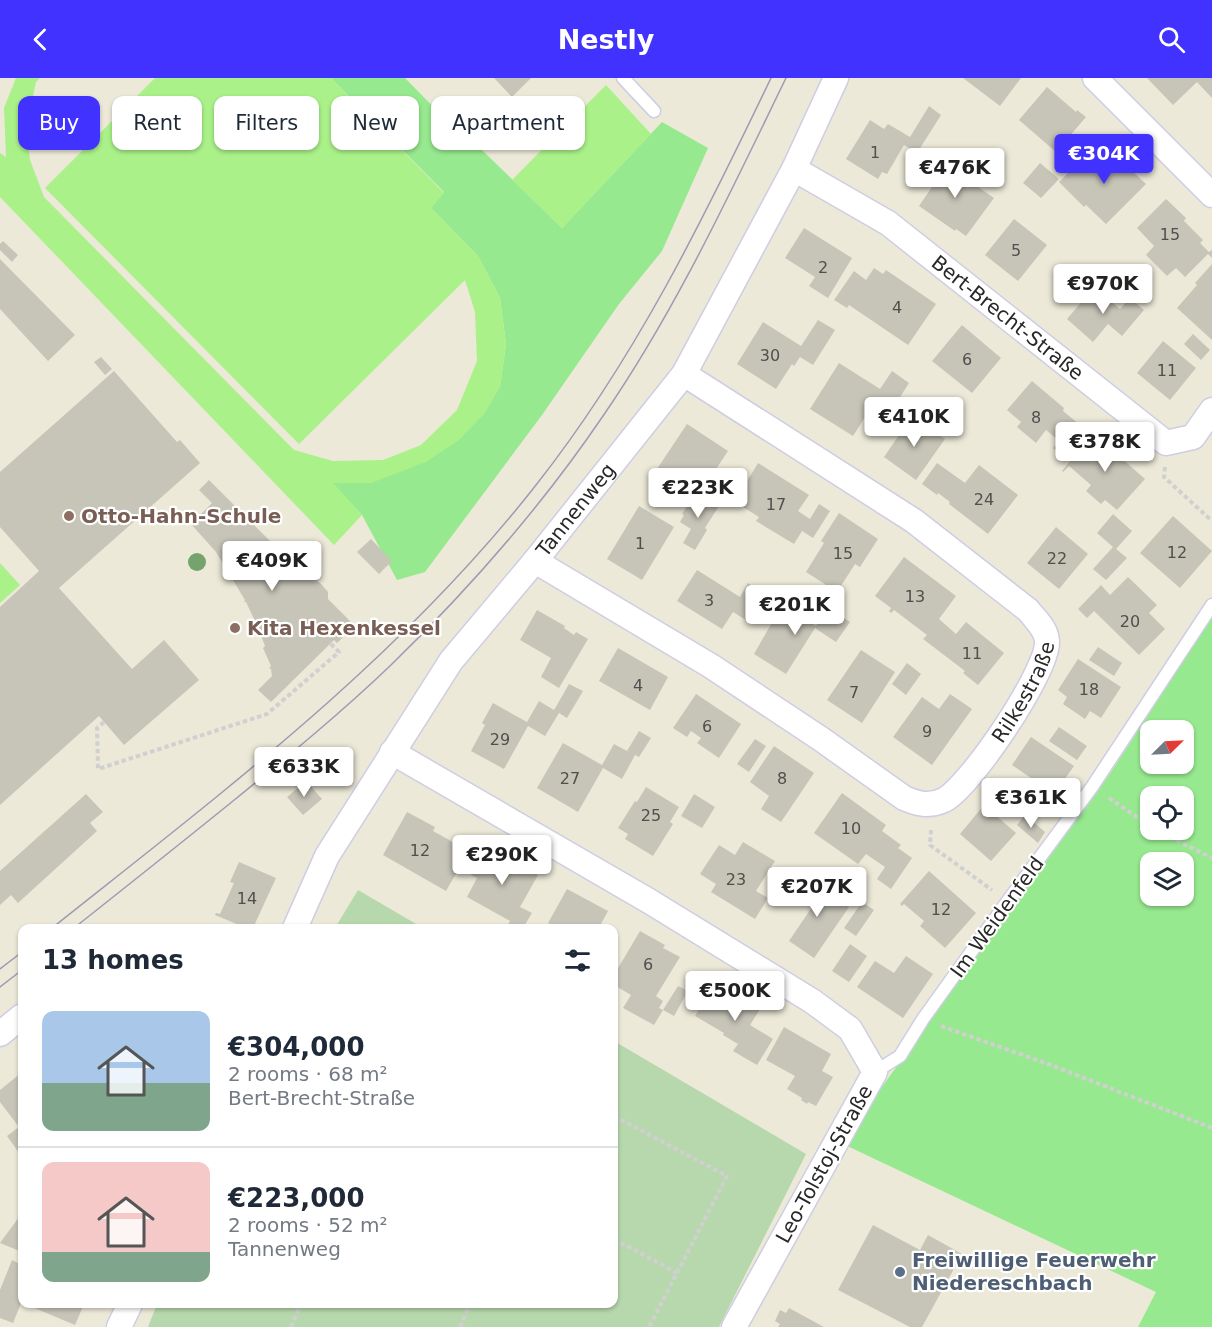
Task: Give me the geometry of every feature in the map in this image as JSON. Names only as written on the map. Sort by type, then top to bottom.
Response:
[{"type":"street","name":"Tannenweg","points":[[297,924],[327,856],[451,661],[535,561],[684,374],[794,169],[836,78]]},
{"type":"street","points":[[1095,78],[1212,195]]},
{"type":"street","name":"Bert-Brecht-Straße","points":[[794,169],[888,223],[1166,442]]},
{"type":"street","name":"Rilkestraße","points":[[684,374],[914,521],[1028,610],[1042,627],[1047,641],[1042,662],[1008,725],[960,788],[945,800],[931,805]]},
{"type":"street","points":[[1166,442],[1193,437],[1212,410]]},
{"type":"street","points":[[535,561],[711,666],[821,739],[904,798],[918,804],[931,805]]},
{"type":"street","name":"Leo-Tolstoj-Straße","points":[[392,752],[649,901],[812,1001],[850,1029],[875,1072],[734,1327]]},
{"type":"street","points":[[0,1034],[18,1019]]},
{"type":"street","points":[[119,1327],[128,1308]]},
{"type":"lane","points":[[623,78],[654,111]]},
{"type":"lane","name":"Im Weidenfeld","points":[[875,1072],[900,1056],[923,1019],[1092,787],[1212,605]]},
{"type":"path","points":[[1166,442],[1164,477],[1212,521]]},
{"type":"path","points":[[104,722],[97,728],[98,769],[267,714],[339,652],[330,643]]},
{"type":"path","points":[[1092,787],[1140,819]]},
{"type":"path","points":[[931,805],[930,845],[1007,902]]},
{"type":"path","points":[[1176,840],[1212,858]]},
{"type":"path","points":[[923,1019],[1051,1065],[1212,1128]]},
{"type":"path","points":[[618,1118],[727,1176],[649,1327]]},
{"type":"path","points":[[618,1241],[677,1273]]},
{"type":"path","points":[[291,1327],[299,1308]]},
{"type":"path","points":[[460,1327],[468,1308]]},
{"type":"green space","points":[[16,78],[40,78],[36,82],[33,96],[18,96],[18,150],[29,150],[30,160],[44,197],[294,450],[333,461],[383,460],[421,445],[457,410],[477,361],[475,312],[465,280],[299,444],[45,188],[83,150],[100,150],[100,133],[112,121],[112,150],[202,150],[202,96],[137,96],[155,78],[331,78],[349,96],[331,96],[331,150],[402,150],[444,193],[431,208],[478,256],[500,298],[506,344],[500,387],[485,413],[459,440],[426,462],[371,483],[333,483],[362,515],[334,545],[0,197],[0,153],[6,157],[4,108]]},
{"type":"green space","points":[[331,78],[405,78],[431,105],[431,150],[482,150],[562,228],[662,122],[708,148],[662,251],[619,304],[542,415],[425,572],[397,580],[362,515],[332,483],[371,483],[500,387],[506,344],[500,298],[478,256],[431,208],[444,192],[402,150],[419,150],[419,96],[349,96]]},
{"type":"green space","points":[[606,85],[651,134],[562,228],[512,180],[542,150],[585,150],[585,106]]},
{"type":"green space","points":[[0,563],[20,585],[0,603]]},
{"type":"green space","points":[[1212,617],[1212,1327],[1138,1327],[1156,1292],[841,1143],[1109,775],[1140,727],[1140,774],[1194,774],[1194,720],[1145,720]]},
{"type":"green space","points":[[358,890],[416,924],[337,924]]},
{"type":"green space","points":[[618,1043],[806,1154],[719,1327],[148,1327],[155,1308],[618,1308]]},
{"type":"building","points":[[494,78],[531,78],[513,96]]},
{"type":"building","points":[[963,78],[1021,78],[1000,106]]},
{"type":"building","points":[[1147,78],[1212,78],[1212,98],[1197,82],[1173,105]]},
{"type":"building","points":[[1047,87],[1076,112],[1077,110],[1086,117],[1056,152],[1019,120]]},
{"type":"building","points":[[929,106],[941,115],[917,153],[904,145],[887,174],[882,172],[878,179],[846,159],[870,120],[884,129],[888,124],[910,137]]},
{"type":"building","points":[[1112,146],[1130,163],[1127,166],[1146,184],[1106,224],[1086,205],[1084,207],[1059,182],[1081,160],[1089,169]]},
{"type":"building","points":[[939,160],[994,198],[966,236],[919,206],[934,184],[927,177]]},
{"type":"building","points":[[1040,163],[1059,179],[1041,198],[1023,183]]},
{"type":"building","points":[[1166,199],[1186,218],[1184,221],[1203,240],[1200,243],[1209,252],[1212,250],[1212,258],[1208,254],[1185,277],[1176,268],[1167,276],[1146,255],[1154,246],[1137,228]]},
{"type":"building","points":[[1014,219],[1047,245],[1018,281],[985,255]]},
{"type":"building","points":[[804,228],[852,258],[828,298],[809,286],[815,277],[785,258]]},
{"type":"building","points":[[3,241],[18,255],[12,262],[0,250],[0,244]]},
{"type":"building","points":[[0,259],[75,335],[48,361],[0,309]]},
{"type":"building","points":[[1212,264],[1212,340],[1177,308]]},
{"type":"building","points":[[874,268],[883,274],[886,270],[936,304],[908,345],[849,305],[847,308],[834,300],[854,271],[866,280]]},
{"type":"building","points":[[1094,287],[1120,309],[1130,298],[1144,310],[1122,336],[1108,324],[1093,342],[1067,319]]},
{"type":"building","points":[[818,320],[835,330],[813,365],[800,357],[794,366],[792,364],[776,389],[737,364],[763,322],[801,346]]},
{"type":"building","points":[[962,325],[1001,358],[972,393],[932,361]]},
{"type":"building","points":[[1193,334],[1210,350],[1201,360],[1184,344]]},
{"type":"building","points":[[1163,341],[1196,368],[1170,400],[1137,373]]},
{"type":"building","points":[[101,357],[112,369],[105,375],[94,362]]},
{"type":"building","points":[[839,363],[880,389],[892,371],[909,383],[888,416],[872,406],[853,436],[810,409]]},
{"type":"building","points":[[114,371],[177,442],[180,440],[200,463],[59,588],[132,669],[164,640],[199,680],[124,745],[99,716],[0,805],[0,607],[39,571],[0,527],[0,472]]},
{"type":"building","points":[[1032,381],[1086,430],[1063,457],[1053,448],[1059,441],[1046,430],[1036,443],[1017,427],[1021,422],[1007,410]]},
{"type":"building","points":[[912,416],[945,439],[916,480],[884,457]]},
{"type":"building","points":[[687,424],[728,451],[703,489],[691,481],[688,486],[679,487],[655,472]]},
{"type":"building","points":[[1093,433],[1145,479],[1117,510],[1105,500],[1101,504],[1086,491],[1091,485],[1069,466],[1062,471]]},
{"type":"building","points":[[758,463],[809,495],[798,511],[810,519],[819,504],[830,511],[813,538],[802,531],[794,544],[756,521],[759,517],[735,502]]},
{"type":"building","points":[[937,463],[965,483],[979,465],[1018,495],[988,534],[949,504],[950,502],[922,484]]},
{"type":"building","points":[[209,480],[300,571],[321,584],[328,592],[328,599],[355,626],[337,643],[334,640],[271,702],[258,690],[272,676],[269,668],[271,666],[263,648],[265,646],[256,623],[253,623],[255,621],[245,600],[216,552],[191,524],[212,503],[199,490]]},
{"type":"building","points":[[696,492],[719,506],[695,550],[683,543],[691,529],[680,522],[684,515],[682,514]]},
{"type":"building","points":[[639,506],[674,527],[642,580],[607,559]]},
{"type":"building","points":[[839,513],[878,539],[860,567],[855,564],[837,592],[806,572],[824,543],[821,541]]},
{"type":"building","points":[[1113,514],[1132,531],[1116,549],[1127,558],[1106,580],[1093,569],[1113,547],[1097,533]]},
{"type":"building","points":[[1173,516],[1212,551],[1180,588],[1140,553]]},
{"type":"building","points":[[1056,527],[1088,554],[1059,589],[1027,563]]},
{"type":"building","points":[[371,539],[392,561],[379,574],[357,552]]},
{"type":"building","points":[[904,557],[956,596],[939,619],[956,634],[966,622],[1004,653],[978,685],[963,673],[965,671],[923,639],[927,635],[894,610],[891,613],[889,611],[891,608],[875,596]]},
{"type":"building","points":[[697,570],[740,597],[748,583],[763,593],[746,620],[733,612],[722,629],[677,601]]},
{"type":"building","points":[[1128,577],[1157,605],[1149,613],[1165,629],[1139,655],[1094,611],[1087,618],[1078,609],[1101,585],[1110,595]]},
{"type":"building","points":[[782,605],[816,626],[829,607],[850,622],[836,642],[815,628],[786,674],[754,654]]},
{"type":"building","points":[[537,610],[565,626],[564,628],[574,635],[576,632],[588,639],[559,688],[541,677],[551,658],[520,640]]},
{"type":"building","points":[[1098,647],[1122,663],[1114,676],[1089,660]]},
{"type":"building","points":[[618,648],[668,677],[650,710],[599,681]]},
{"type":"building","points":[[861,650],[895,672],[862,723],[827,700]]},
{"type":"building","points":[[1078,659],[1121,687],[1101,718],[1090,711],[1085,719],[1063,704],[1067,697],[1058,690]]},
{"type":"building","points":[[907,663],[921,674],[906,695],[892,684]]},
{"type":"building","points":[[569,684],[583,691],[567,718],[559,713],[545,736],[528,726],[504,769],[471,751],[485,725],[482,723],[493,703],[527,722],[539,701],[554,710]]},
{"type":"building","points":[[696,694],[741,724],[719,758],[697,743],[701,738],[691,731],[687,737],[673,728]]},
{"type":"building","points":[[950,694],[972,709],[932,765],[893,737],[922,697],[939,709]]},
{"type":"building","points":[[1059,727],[1087,746],[1077,760],[1049,741]]},
{"type":"building","points":[[639,731],[651,738],[639,757],[635,755],[622,779],[603,768],[578,812],[537,788],[563,743],[602,765],[614,744],[627,751]]},
{"type":"building","points":[[1031,737],[1074,766],[1043,810],[1020,795],[1031,778],[1012,765]]},
{"type":"building","points":[[755,739],[766,746],[749,772],[737,764]]},
{"type":"building","points":[[774,746],[814,773],[781,822],[761,809],[769,796],[750,782]]},
{"type":"building","points":[[306,781],[322,799],[303,815],[287,797]]},
{"type":"building","points":[[646,787],[679,807],[670,822],[673,824],[653,856],[625,839],[628,834],[618,828]]},
{"type":"building","points":[[842,793],[886,825],[882,831],[901,845],[898,848],[912,858],[891,889],[877,879],[885,867],[866,854],[858,864],[814,833]]},
{"type":"building","points":[[86,794],[103,812],[90,823],[97,831],[18,903],[11,895],[0,905],[0,871]]},
{"type":"building","points":[[694,794],[715,807],[702,828],[681,816]]},
{"type":"building","points":[[984,805],[1016,833],[991,861],[960,834]]},
{"type":"building","points":[[407,812],[435,827],[433,831],[469,851],[446,891],[383,855]]},
{"type":"building","points":[[1025,815],[1045,832],[1038,843],[1017,825]]},
{"type":"building","points":[[743,842],[775,861],[756,891],[768,898],[755,919],[711,892],[716,884],[700,874],[719,845],[735,855]]},
{"type":"building","points":[[489,843],[513,856],[510,860],[538,875],[520,907],[532,913],[525,924],[508,924],[510,921],[467,897],[477,878],[471,875]]},
{"type":"building","points":[[239,862],[276,878],[255,924],[236,924],[215,915],[220,914],[234,883],[230,882]]},
{"type":"building","points":[[929,871],[976,913],[945,948],[920,926],[924,921],[904,904],[902,906],[900,904]]},
{"type":"building","points":[[807,878],[849,907],[814,958],[789,941],[812,907],[795,895]]},
{"type":"building","points":[[567,889],[608,911],[601,924],[548,923]]},
{"type":"building","points":[[862,902],[874,910],[856,936],[844,928]]},
{"type":"building","points":[[640,931],[665,945],[663,948],[680,957],[656,996],[663,1001],[659,1008],[663,1010],[654,1025],[623,1008],[631,995],[618,987],[618,968]]},
{"type":"building","points":[[850,944],[867,956],[849,982],[832,971]]},
{"type":"building","points":[[906,956],[933,974],[903,1018],[857,987],[875,961],[894,973]]},
{"type":"building","points":[[715,983],[760,1009],[750,1025],[773,1039],[757,1065],[733,1051],[738,1044],[695,1016]]},
{"type":"building","points":[[678,986],[688,991],[674,1016],[663,1010]]},
{"type":"building","points":[[784,1027],[831,1054],[822,1071],[833,1077],[816,1106],[808,1102],[807,1104],[787,1089],[795,1076],[766,1060]]},
{"type":"building","points":[[18,1075],[18,1126],[0,1102],[0,1090]]},
{"type":"building","points":[[18,1128],[18,1151],[7,1136]]},
{"type":"building","points":[[18,1218],[18,1250],[0,1243]]},
{"type":"building","name":"Freiwillige Feuerwehr Niedereschbach","points":[[873,1225],[920,1250],[928,1235],[962,1254],[922,1327],[910,1327],[838,1290]]},
{"type":"building","points":[[12,1260],[18,1263],[19,1308],[13,1323],[0,1318],[0,1290]]},
{"type":"building","points":[[35,1308],[82,1308],[75,1325]]},
{"type":"building","points":[[789,1308],[824,1327],[778,1327],[780,1324],[775,1321],[780,1310],[786,1313]]},
{"type":"tram line","points":[[57,924],[181,826],[307,721],[368,666],[483,548],[536,485],[571,438],[635,339],[693,236],[771,78]]},
{"type":"tram line","points":[[79,924],[353,700],[448,607],[530,514],[580,449],[655,335],[701,250],[786,78]]},
{"type":"tram line","points":[[0,969],[18,955]]},
{"type":"tram line","points":[[0,987],[18,973]]},
{"type":"place","name":"Otto-Hahn-Schule","points":[[69,516]]},
{"type":"place","name":"Kita Hexenkessel","points":[[235,628]]},
{"type":"place","name":"Freiwillige Feuerwehr Niedereschbach","points":[[900,1272]]}]
